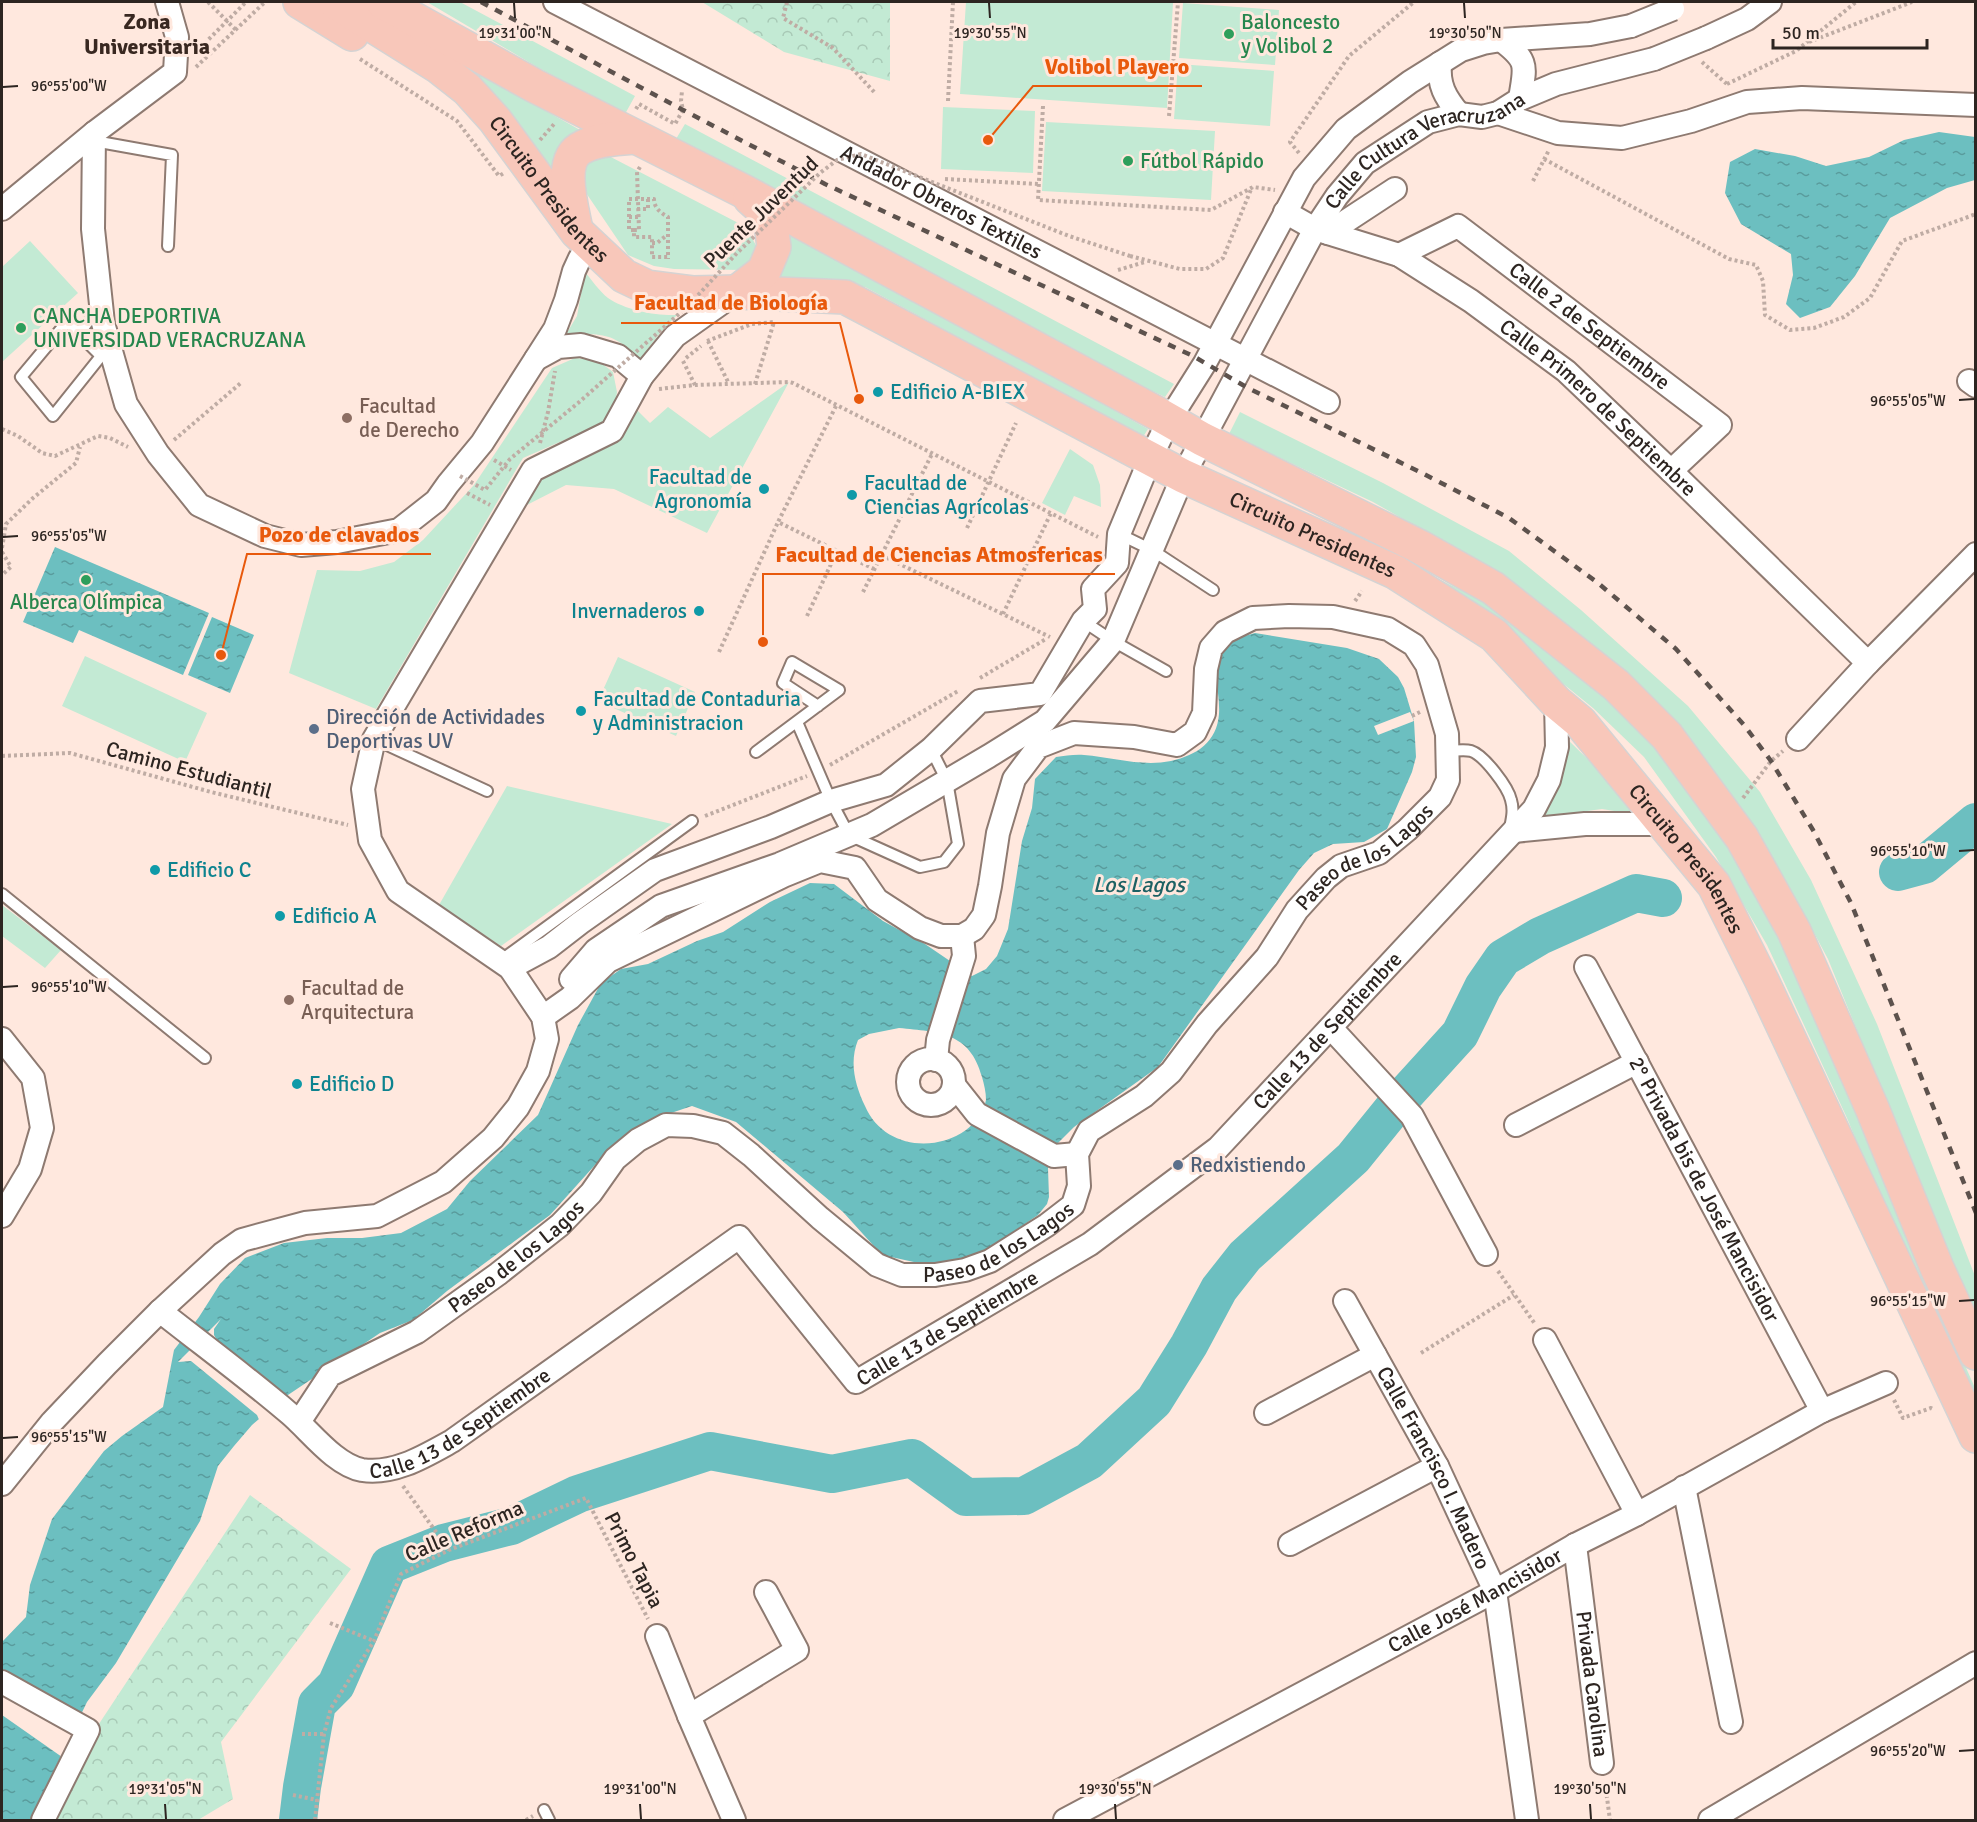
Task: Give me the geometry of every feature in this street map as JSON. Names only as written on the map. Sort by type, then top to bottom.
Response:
[{"type":"main road","points":[[300,2],[495,120]]},
{"type":"main road","name":"Circuito Presidentes","points":[[335,2],[439,67],[467,89],[495,120],[512,168],[624,276],[647,287],[694,293],[737,292],[845,297],[1183,476],[1395,572],[1494,635],[1556,702],[1580,722],[1714,885],[1762,981],[1976,1436]]},
{"type":"main road","name":"Circuito Presidentes","points":[[383,2],[570,105],[632,127],[745,192],[1202,439],[1420,547],[1493,588],[1616,685],[1667,736],[1742,838],[1794,931],[1867,1098],[1937,1268],[1976,1353]]},
{"type":"main road","points":[[410,2],[535,86]]},
{"type":"main road","points":[[586,241],[567,185],[570,162],[580,148],[632,127]]},
{"type":"main road","points":[[737,292],[764,271],[774,246],[770,216],[745,192]]},
{"type":"street","points":[[2,209],[175,72],[177,37],[166,2]]},
{"type":"street","name":"Andador Obreros Textiles","points":[[555,2],[1328,402]]},
{"type":"street","name":"Calle Cultura Veracruzana","points":[[543,1017],[596,950],[661,906],[780,864],[872,825],[1044,721],[1113,641],[1183,476],[1202,439],[1245,359],[1322,231],[1337,196],[1365,163],[1428,122],[1459,114],[1482,117],[1498,112],[1520,99],[1557,84],[1654,58],[1747,19],[1770,2]]},
{"type":"street","name":"Calle Cultura Veracruzana","points":[[1083,621],[1095,609],[1093,589],[1117,562],[1113,537],[1169,420],[1215,344],[1304,178],[1346,129],[1410,82],[1461,50],[1501,40],[1590,34],[1631,26],[1678,5]]},
{"type":"street","points":[[1501,40],[1518,53],[1525,69],[1520,99]]},
{"type":"street","points":[[1440,63],[1438,77],[1447,100],[1459,114]]},
{"type":"street","points":[[1498,112],[1558,133],[1622,138],[1691,121],[1747,102],[1802,98],[1976,105]]},
{"type":"street","points":[[94,137],[93,229],[103,323],[126,404],[158,454],[199,505],[265,536],[301,545],[337,542],[399,530],[436,501],[474,453],[555,329],[574,271],[580,258],[587,253],[586,241]]},
{"type":"street","points":[[1322,231],[1395,189]]},
{"type":"street","name":"Calle Primero de Septiembre","points":[[1285,212],[1322,231],[1399,255],[1471,301],[1566,371],[1868,663]]},
{"type":"street","name":"Calle 2 de Septiembre","points":[[1399,255],[1458,226],[1719,425],[1671,471]]},
{"type":"street","points":[[2,1484],[52,1422],[167,1317],[222,1254],[242,1240],[305,1223],[377,1216],[443,1182],[493,1138],[518,1107],[538,1071],[547,1039],[543,1017],[505,965],[398,891],[370,840],[368,829],[363,789],[374,739],[530,474],[612,431],[638,384],[675,336],[737,292]]},
{"type":"street","points":[[536,359],[558,347],[581,345],[618,356],[638,384]]},
{"type":"street","points":[[1798,739],[1868,663],[1976,554]]},
{"type":"street","name":"Paseo de los Lagos","points":[[295,1418],[330,1375],[417,1332],[498,1274],[560,1225],[591,1193],[615,1159],[638,1140],[666,1125],[693,1126],[723,1133],[751,1155],[820,1218],[878,1264],[902,1275],[935,1275],[965,1270],[990,1261],[1047,1225],[1073,1205],[1079,1186],[1066,1155],[1089,1131],[1144,1096],[1171,1072],[1207,1024],[1267,957],[1297,910],[1326,878],[1341,866],[1379,853],[1407,830],[1440,797],[1448,780],[1447,734],[1427,665],[1414,645],[1388,629],[1333,617],[1253,618],[1225,632],[1211,648],[1206,669],[1204,713],[1195,732],[1177,745],[1134,737],[1074,734],[1038,747],[1014,780],[998,833],[984,915],[963,946]]},
{"type":"street","points":[[505,965],[549,947],[655,870],[771,827],[831,801],[886,784],[931,749],[980,701],[1040,694],[1083,621]]},
{"type":"street","name":"Calle 13 de Septiembre","points":[[167,1317],[295,1418],[339,1460],[359,1469],[378,1471],[415,1461],[452,1442],[739,1237],[856,1382],[1099,1237],[1218,1148],[1534,809],[1550,780],[1557,747],[1556,702]]},
{"type":"street","points":[[1512,834],[1585,824],[1664,824]]},
{"type":"street","points":[[543,1017],[570,998],[608,961],[783,876],[820,861],[855,868],[877,900],[920,928],[963,946],[939,1035],[936,1060]]},
{"type":"street","name":"2° Privada bis de José Mancisidor","points":[[1587,967],[1822,1411]]},
{"type":"street","points":[[1330,1028],[1412,1116],[1486,1254]]},
{"type":"street","points":[[2,1040],[33,1078],[42,1128],[30,1168],[2,1216]]},
{"type":"street","points":[[954,1085],[947,1099],[933,1105],[925,1105],[912,1096],[909,1089],[910,1073],[921,1062],[936,1060],[947,1066],[954,1085],[977,1114],[1066,1155]]},
{"type":"street","points":[[1516,1125],[1637,1062]]},
{"type":"street","name":"Calle Francisco I. Madero","points":[[1345,1301],[1437,1466],[1495,1591],[1527,1821]]},
{"type":"street","points":[[1545,1340],[1637,1514]]},
{"type":"street","points":[[1266,1413],[1375,1356]]},
{"type":"street","name":"Calle José Mancisidor","points":[[1065,1821],[1495,1591],[1822,1411],[1886,1383]]},
{"type":"street","points":[[1290,1544],[1437,1466]]},
{"type":"street","points":[[1684,1487],[1731,1722]]},
{"type":"street","name":"Privada Carolina","points":[[1575,1545],[1602,1763]]},
{"type":"street","points":[[688,1716],[797,1650],[766,1592]]},
{"type":"street","points":[[657,1636],[688,1716],[734,1821]]},
{"type":"street","points":[[1710,1821],[1976,1663]]},
{"type":"street","points":[[2,1682],[83,1728],[43,1821]]},
{"type":"lane","points":[[94,137],[172,155],[168,246]]},
{"type":"lane","points":[[79,334],[89,320],[102,309]]},
{"type":"lane","points":[[67,322],[79,334],[101,356],[53,416],[21,377],[67,322]]},
{"type":"lane","points":[[1113,537],[1152,550],[1213,590]]},
{"type":"lane","points":[[1083,621],[1166,671]]},
{"type":"lane","points":[[756,752],[797,722],[818,706],[839,690],[792,662],[783,682],[818,706]]},
{"type":"lane","points":[[797,722],[831,801],[849,835],[920,867],[944,862],[958,844],[946,781],[931,749]]},
{"type":"lane","points":[[374,739],[487,791]]},
{"type":"lane","points":[[1447,752],[1468,750],[1479,754],[1511,798],[1514,813],[1512,834]]},
{"type":"lane","points":[[505,965],[692,821]]},
{"type":"lane","points":[[2,894],[205,1058]]},
{"type":"path","points":[[208,2],[236,30]]},
{"type":"path","points":[[213,36],[246,2]]},
{"type":"path","points":[[194,69],[265,2]]},
{"type":"path","points":[[787,2],[783,18],[833,48],[876,94]]},
{"type":"path","points":[[948,101],[953,2]]},
{"type":"path","points":[[1169,116],[1178,2]]},
{"type":"path","points":[[1311,170],[1290,142],[1349,56],[1414,2]]},
{"type":"path","points":[[1727,84],[1796,51],[1856,2]]},
{"type":"path","points":[[1805,43],[1912,2]]},
{"type":"path","points":[[203,45],[211,53]]},
{"type":"path","points":[[359,58],[457,122],[512,168],[570,105]]},
{"type":"path","points":[[632,127],[639,104],[675,124],[682,110]]},
{"type":"path","points":[[1043,106],[1038,200],[1211,210],[1253,187],[1296,192]]},
{"type":"path","points":[[1533,181],[1558,133]]},
{"type":"path","name":"Puente Juventud","points":[[454,480],[484,490],[510,459],[578,403],[688,306],[737,253],[820,173],[837,160],[861,154],[1070,236],[1146,262],[1180,269],[1206,269],[1223,258],[1253,187]]},
{"type":"path","points":[[1544,159],[1729,259],[1756,265],[1763,281],[1766,315],[1790,330],[1814,328],[1844,317],[1870,298],[1902,241],[1976,214]]},
{"type":"path","points":[[944,178],[1038,184]]},
{"type":"path","points":[[634,230],[634,237],[652,237],[652,257],[668,259],[668,217],[657,209],[654,199],[637,199],[629,199],[629,230],[634,230],[639,230],[637,209],[637,199],[637,183]]},
{"type":"path","points":[[637,209],[648,209],[648,199]]},
{"type":"path","points":[[629,217],[639,217]]},
{"type":"path","points":[[652,243],[657,243],[668,234]]},
{"type":"path","points":[[675,370],[708,341],[752,324],[774,322],[782,318]]},
{"type":"path","points":[[755,384],[774,322]]},
{"type":"path","points":[[708,341],[729,384]]},
{"type":"path","points":[[474,453],[530,474],[548,412],[558,347]]},
{"type":"path","points":[[683,361],[695,385]]},
{"type":"path","points":[[661,389],[668,380]]},
{"type":"path","points":[[158,454],[242,382]]},
{"type":"path","points":[[638,384],[661,389],[695,385],[789,382],[1051,513],[1113,537]]},
{"type":"path","points":[[719,652],[778,522],[836,406]]},
{"type":"path","points":[[968,528],[1016,423]]},
{"type":"path","points":[[2,429],[18,436],[42,453],[56,456],[98,436],[110,438],[128,447],[146,435]]},
{"type":"path","points":[[2,575],[11,567],[2,550],[6,524],[33,498],[76,463],[80,446]]},
{"type":"path","points":[[862,592],[932,454]]},
{"type":"path","points":[[454,480],[507,513]]},
{"type":"path","points":[[1003,614],[1051,513]]},
{"type":"path","points":[[778,522],[874,568]]},
{"type":"path","points":[[807,616],[837,551]]},
{"type":"path","points":[[881,555],[1051,637],[978,680]]},
{"type":"path","points":[[692,821],[818,772],[958,691]]},
{"type":"path","points":[[1737,805],[1771,761],[1798,739]]},
{"type":"path","name":"Camino Estudiantil","points":[[2,756],[70,753],[222,795],[330,822],[368,829]]},
{"type":"path","points":[[1486,1254],[1545,1340]]},
{"type":"path","points":[[1421,1353],[1514,1295]]},
{"type":"path","points":[[1886,1383],[1903,1418],[1931,1408],[1937,1415]]},
{"type":"path","points":[[390,1468],[448,1548]]},
{"type":"path","name":"Calle Reforma","points":[[315,1821],[322,1734],[331,1708],[374,1641],[401,1574],[448,1548],[586,1498]]},
{"type":"path","name":"Primo Tapia","points":[[586,1498],[657,1636]]},
{"type":"path","points":[[330,1623],[374,1641]]},
{"type":"path","points":[[302,1734],[322,1734]]},
{"type":"path","name":"Privada Carolina","points":[[1602,1763],[1610,1821]]},
{"type":"path","points":[[293,1795],[315,1799]]},
{"type":"green space","points":[[427,2],[460,2],[635,96],[625,114],[537,67]]},
{"type":"green space","points":[[702,2],[890,2],[890,81],[784,52]]},
{"type":"green space","points":[[966,2],[1173,3],[1167,108],[960,94]]},
{"type":"green space","name":"Baloncesto y Volibol 2","points":[[1183,3],[1279,10],[1275,65],[1179,58]]},
{"type":"green space","points":[[446,55],[589,135],[559,177],[499,102]]},
{"type":"green space","points":[[1178,64],[1274,71],[1270,126],[1174,119]]},
{"type":"green space","points":[[943,107],[1035,111],[1033,173],[941,169]]},
{"type":"green space","name":"Fútbol Rápido","points":[[1046,122],[1215,131],[1211,200],[1042,191]]},
{"type":"green space","points":[[685,124],[1174,384],[1165,397],[1135,383],[862,238],[676,139]]},
{"type":"green space","points":[[603,153],[746,227],[760,253],[746,270],[674,269],[654,266],[628,255],[578,181],[581,168]]},
{"type":"green space","points":[[786,233],[846,262],[1148,429],[1143,437],[865,287],[779,280],[787,257]]},
{"type":"green space","name":"CANCHA DEPORTIVA UNIVERSIDAD VERACRUZANA","points":[[30,241],[78,293],[2,362],[2,267]]},
{"type":"green space","points":[[585,272],[608,298],[623,306],[641,311],[677,315],[640,359],[631,350],[606,336],[588,334],[565,336],[577,316]]},
{"type":"green space","points":[[575,358],[597,360],[613,372],[617,392],[614,411],[601,424],[523,458],[376,709],[289,673],[317,570],[360,571],[394,562],[423,540],[474,485],[552,368]]},
{"type":"green space","points":[[789,382],[707,533],[614,489],[566,485],[519,509],[540,474],[617,435],[637,410],[650,423],[668,407],[710,438]]},
{"type":"green space","points":[[1240,412],[1383,483],[1509,551],[1581,610],[1688,706],[1760,792],[1811,880],[1877,1024],[1975,1276],[1975,1321],[1828,959],[1791,890],[1737,805],[1612,662],[1568,625],[1493,570],[1373,502],[1229,434]]},
{"type":"green space","points":[[1070,449],[1093,465],[1100,485],[1101,507],[1074,496],[1065,515],[1042,503]]},
{"type":"green space","points":[[1310,515],[1479,599],[1607,696],[1657,746],[1729,848],[1781,938],[1861,1112],[1926,1277],[1975,1388],[1975,1418],[1914,1282],[1847,1118],[1767,945],[1716,857],[1644,757],[1593,708],[1472,610],[1306,522]]},
{"type":"green space","points":[[85,656],[207,713],[185,762],[62,706]]},
{"type":"green space","points":[[618,657],[695,692],[676,736],[598,701]]},
{"type":"green space","points":[[1565,737],[1606,777],[1639,815],[1602,809],[1535,818],[1559,781],[1564,762]]},
{"type":"green space","points":[[507,786],[672,824],[501,946],[439,905]]},
{"type":"green space","points":[[2,905],[61,950],[45,968],[2,936]]},
{"type":"green space","points":[[250,1495],[351,1569],[221,1742],[233,1799],[198,1820],[50,1820],[91,1736]]},
{"type":"water","points":[[1939,132],[1975,137],[1975,180],[1947,188],[1890,218],[1855,276],[1830,307],[1800,318],[1786,304],[1793,275],[1791,254],[1741,224],[1725,193],[1730,162],[1755,149],[1795,156],[1826,166],[1869,157],[1904,140]]},
{"type":"water","name":"Alberca Olímpica","points":[[55,547],[209,613],[183,675],[79,630],[73,643],[23,622]]},
{"type":"water","points":[[212,617],[254,635],[230,693],[188,675]]},
{"type":"water","name":"Los Lagos","points":[[1255,633],[1347,648],[1379,659],[1398,677],[1404,688],[1414,721],[1416,757],[1412,772],[1387,829],[1364,842],[1333,844],[1314,853],[1299,870],[1158,1067],[1074,1127],[1052,1149],[1048,1168],[1049,1197],[1047,1204],[1038,1215],[991,1247],[965,1259],[923,1264],[882,1255],[843,1212],[736,1122],[692,1106],[668,1114],[604,1155],[550,1215],[447,1291],[413,1320],[380,1333],[285,1397],[252,1425],[218,1466],[200,1521],[116,1663],[87,1702],[30,1820],[2,1820],[2,1642],[26,1617],[30,1585],[52,1519],[104,1451],[163,1407],[174,1350],[220,1284],[245,1258],[284,1243],[401,1233],[447,1209],[470,1181],[538,1115],[578,1025],[601,983],[621,969],[648,964],[697,941],[723,932],[770,902],[810,883],[834,884],[883,921],[925,944],[972,976],[986,969],[997,956],[1008,929],[1022,841],[1032,808],[1035,779],[1056,757],[1081,755],[1160,763],[1197,751],[1210,740],[1217,724],[1219,709],[1217,672],[1222,652],[1233,641]],"holes":[[[899,1028],[940,1033],[951,1037],[970,1051],[977,1062],[986,1100],[976,1121],[953,1138],[924,1144],[895,1138],[873,1120],[865,1106],[858,1090],[854,1065],[858,1040],[869,1034]]]},
{"type":"pier","points":[[1410,712],[1414,721],[1378,735],[1374,726]]},
{"type":"pier","points":[[221,1319],[214,1329],[218,1342],[273,1389],[289,1398],[260,1422],[257,1415],[191,1361],[178,1362]]},
{"type":"pier","points":[[2,1672],[80,1716],[62,1757],[2,1715]]},
{"type":"waterway","points":[[1898,872],[1924,865],[1976,822]]},
{"type":"waterway","points":[[298,1820],[317,1704],[336,1685],[389,1565],[444,1543],[511,1526],[578,1494],[710,1451],[832,1474],[912,1458],[966,1497],[1024,1496],[1089,1461],[1154,1401],[1189,1345],[1219,1289],[1245,1256],[1353,1158],[1400,1100],[1460,1034],[1483,987],[1503,958],[1540,936],[1636,893],[1663,898]]},
{"type":"railway","points":[[481,2],[825,184],[1193,356],[1248,388],[1509,518],[1598,583],[1676,649],[1744,725],[1771,761],[1813,830],[1851,903],[1976,1213]]},
{"type":"place","name":"Baloncesto y Volibol 2","points":[[1229,34]]},
{"type":"place","name":"Volibol Playero","points":[[988,140]]},
{"type":"place","name":"Fútbol Rápido","points":[[1128,161]]},
{"type":"place","name":"CANCHA DEPORTIVA UNIVERSIDAD VERACRUZANA","points":[[21,328]]},
{"type":"place","name":"Edificio A-BIEX","points":[[878,392]]},
{"type":"place","name":"Facultad de Biología","points":[[859,399]]},
{"type":"place","name":"Facultad de Derecho","points":[[347,418]]},
{"type":"place","name":"Facultad de Agronomía","points":[[764,489]]},
{"type":"place","name":"Facultad de Ciencias Agrícolas","points":[[852,495]]},
{"type":"place","name":"Alberca Olímpica","points":[[86,580]]},
{"type":"place","name":"Invernaderos","points":[[699,611]]},
{"type":"place","name":"Facultad de Ciencias Atmosfericas","points":[[763,642]]},
{"type":"place","name":"Pozo de clavados","points":[[221,655]]},
{"type":"place","name":"Facultad de Contaduria y Administracion","points":[[581,711]]},
{"type":"place","name":"Dirección de Actividades Deportivas UV","points":[[314,729]]},
{"type":"place","name":"Edificio C","points":[[155,870]]},
{"type":"place","name":"Edificio A","points":[[280,916]]},
{"type":"place","name":"Facultad de Arquitectura","points":[[289,1000]]},
{"type":"place","name":"Edificio D","points":[[297,1084]]},
{"type":"place","name":"Redxistiendo","points":[[1178,1165]]},
{"type":"district","name":"Zona Universitaria","points":[[147,34]]}]
